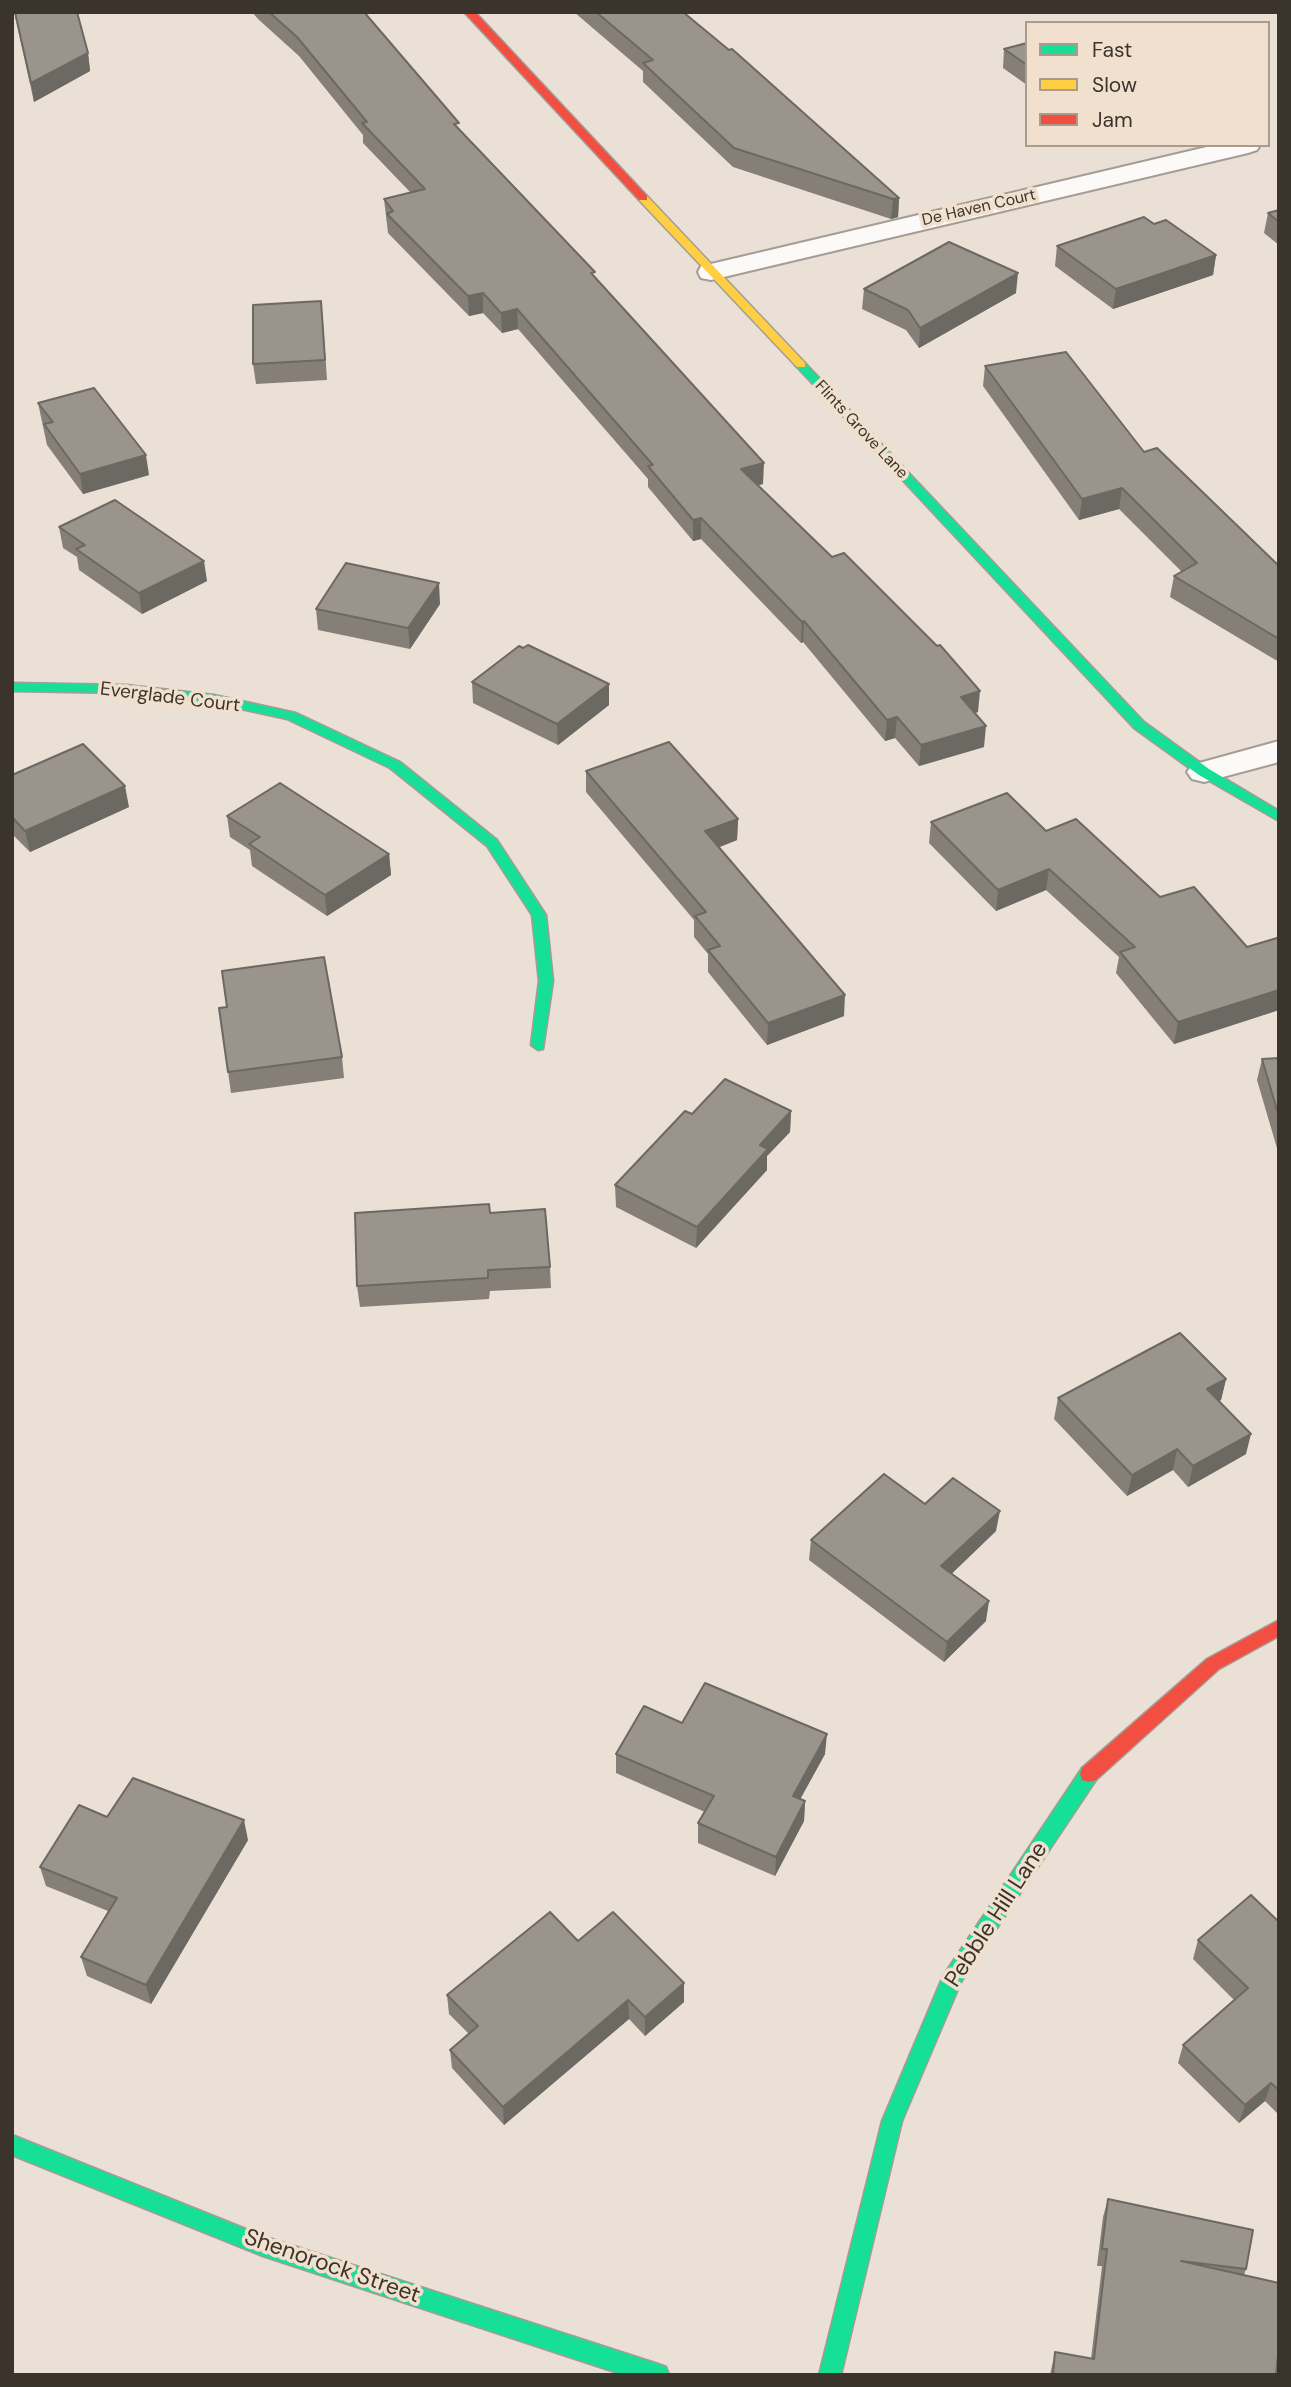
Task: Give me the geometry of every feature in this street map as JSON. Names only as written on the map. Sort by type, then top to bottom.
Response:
[{"type":"street","name":"Flints Grove Lane","points":[[469,12],[1139,725],[1204,772],[1279,817]]},
{"type":"street","name":"De Haven Court","points":[[711,272],[1240,147]]},
{"type":"street","name":"Everglade Court","points":[[12,687],[126,689],[214,699],[291,716],[395,765],[492,843],[538,915],[546,981],[538,1045]]},
{"type":"street","points":[[1204,772],[1279,751]]},
{"type":"street","name":"Pebble Hill Lane","points":[[830,2375],[892,2121],[953,1976],[1090,1773],[1213,1664],[1279,1627]]},
{"type":"street","name":"Shenorock Street","points":[[12,2145],[263,2246],[658,2375]]},
{"type":"building","points":[[15,12],[77,12],[88,53],[31,83]]},
{"type":"building","points":[[269,12],[364,12],[459,123],[454,124],[595,272],[591,273],[764,463],[741,469],[832,557],[844,553],[937,646],[940,645],[980,691],[961,697],[986,726],[921,745],[897,717],[887,720],[804,621],[802,622],[701,518],[693,520],[648,466],[653,465],[517,309],[501,313],[483,293],[468,296],[387,214],[393,211],[384,199],[425,189],[362,123],[367,122],[297,37]]},
{"type":"building","points":[[596,12],[683,12],[729,50],[732,49],[899,198],[893,199],[734,148],[643,63],[653,60]]},
{"type":"building","points":[[1025,44],[1025,64],[1004,49]]},
{"type":"building","points":[[1279,210],[1279,222],[1268,213]]},
{"type":"building","points":[[1144,217],[1154,224],[1166,220],[1216,255],[1116,289],[1057,246]]},
{"type":"building","points":[[949,242],[1018,273],[920,328],[908,310],[864,289]]},
{"type":"building","points":[[321,301],[325,360],[253,364],[253,305]]},
{"type":"building","points":[[1066,352],[1144,452],[1157,448],[1279,566],[1279,639],[1174,576],[1197,563],[1122,488],[1082,499],[985,366]]},
{"type":"building","points":[[94,388],[146,455],[80,474],[44,424],[53,422],[38,403]]},
{"type":"building","points":[[115,500],[204,561],[139,593],[76,549],[85,545],[59,527]]},
{"type":"building","points":[[346,563],[439,583],[408,628],[316,609]]},
{"type":"building","points":[[528,645],[609,684],[557,724],[472,682],[519,646],[523,648]]},
{"type":"building","points":[[669,742],[738,819],[705,831],[845,995],[768,1023],[708,950],[720,946],[695,916],[706,912],[586,771]]},
{"type":"building","points":[[83,744],[125,786],[25,831],[12,817],[12,775]]},
{"type":"building","points":[[280,783],[389,854],[325,895],[249,844],[260,837],[227,816]]},
{"type":"building","points":[[1007,793],[1046,831],[1076,819],[1160,897],[1194,887],[1247,947],[1279,939],[1279,990],[1178,1022],[1120,952],[1135,947],[1049,869],[998,890],[931,822]]},
{"type":"building","points":[[324,957],[342,1057],[228,1072],[219,1008],[227,1007],[222,971]]},
{"type":"building","points":[[1279,1058],[1279,1117],[1262,1059]]},
{"type":"building","points":[[725,1079],[791,1111],[760,1145],[768,1149],[697,1227],[615,1185],[685,1111],[692,1114]]},
{"type":"building","points":[[489,1204],[490,1213],[545,1209],[550,1267],[488,1270],[488,1278],[357,1286],[355,1213]]},
{"type":"building","points":[[1180,1333],[1226,1379],[1207,1389],[1251,1434],[1193,1466],[1177,1449],[1132,1475],[1058,1398]]},
{"type":"building","points":[[884,1474],[925,1504],[953,1478],[1000,1511],[941,1566],[989,1601],[947,1642],[811,1540]]},
{"type":"building","points":[[705,1683],[827,1734],[793,1796],[805,1801],[776,1857],[698,1823],[714,1796],[616,1754],[644,1706],[682,1723]]},
{"type":"building","points":[[133,1778],[244,1820],[146,1985],[81,1957],[117,1898],[40,1867],[79,1805],[107,1817]]},
{"type":"building","points":[[1251,1895],[1279,1922],[1279,2090],[1271,2083],[1245,2105],[1183,2045],[1248,1988],[1198,1940]]},
{"type":"building","points":[[550,1912],[578,1941],[613,1912],[684,1983],[645,2017],[628,2000],[503,2107],[450,2050],[478,2026],[447,1995]]},
{"type":"building","points":[[1108,2199],[1253,2230],[1246,2269],[1181,2261],[1279,2283],[1276,2375],[1053,2375],[1055,2352],[1094,2359],[1107,2249],[1102,2249]]},
{"type":"traffic: fast","points":[[801,365],[1139,725],[1204,772],[1279,817]]},
{"type":"traffic: fast","points":[[12,687],[126,689],[214,699],[291,716],[395,765],[492,843],[539,915],[546,981],[538,1045]]},
{"type":"traffic: fast","points":[[830,2375],[892,2121],[953,1976],[1089,1774]]},
{"type":"traffic: fast","points":[[12,2145],[263,2246],[658,2375]]},
{"type":"traffic: slow","points":[[643,198],[801,365]]},
{"type":"traffic: jam","points":[[469,12],[643,198]]},
{"type":"traffic: jam","points":[[1089,1774],[1213,1664],[1279,1627]]}]
